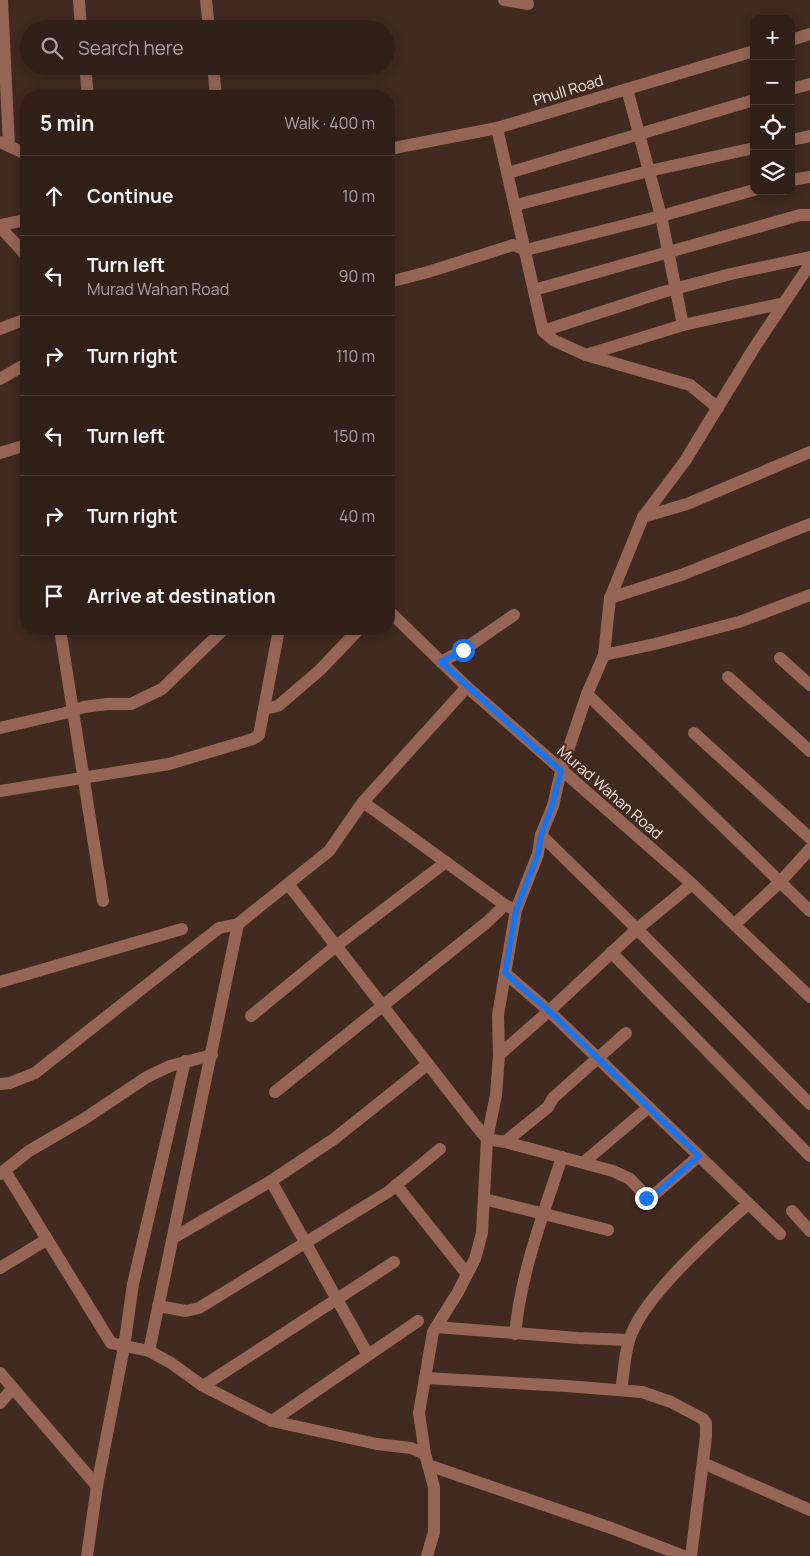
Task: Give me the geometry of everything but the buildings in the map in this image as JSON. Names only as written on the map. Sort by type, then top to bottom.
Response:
[{"type":"street","points":[[2,0],[5,144],[20,151]]},
{"type":"street","points":[[78,0],[81,20]]},
{"type":"street","points":[[206,0],[208,20]]},
{"type":"street","points":[[504,0],[528,4]]},
{"type":"street","points":[[795,39],[810,34]]},
{"type":"street","name":"Phull Road","points":[[395,148],[497,128],[750,52]]},
{"type":"street","points":[[86,75],[87,90]]},
{"type":"street","points":[[214,75],[215,90]]},
{"type":"street","points":[[795,88],[810,84]]},
{"type":"street","points":[[627,89],[661,216],[683,325]]},
{"type":"street","points":[[508,173],[750,101]]},
{"type":"street","points":[[497,128],[543,330],[553,340],[586,356],[690,385],[718,408]]},
{"type":"street","points":[[795,139],[810,136]]},
{"type":"street","points":[[516,205],[649,171],[750,149]]},
{"type":"street","points":[[795,179],[810,177]]},
{"type":"street","points":[[395,280],[513,245],[526,250],[750,191]]},
{"type":"street","points":[[534,290],[800,214],[810,215]]},
{"type":"street","points":[[20,221],[0,226],[20,249]]},
{"type":"street","points":[[543,330],[730,274],[810,257]]},
{"type":"street","points":[[427,1556],[434,1532],[434,1487],[419,1413],[433,1332],[458,1292],[476,1258],[482,1233],[487,1139],[496,1095],[499,1055],[498,1015],[505,973],[510,908],[538,854],[541,835],[552,806],[561,771],[587,694],[604,655],[610,598],[643,517],[685,461],[754,348],[810,264]]},
{"type":"street","points":[[586,356],[683,325],[784,303]]},
{"type":"street","points":[[0,329],[20,321]]},
{"type":"street","points":[[0,379],[20,367]]},
{"type":"street","points":[[0,453],[20,447]]},
{"type":"street","points":[[643,517],[687,504],[810,452]]},
{"type":"street","points":[[610,598],[681,575],[810,524]]},
{"type":"street","points":[[604,655],[739,622],[810,595]]},
{"type":"street","points":[[441,662],[463,650],[514,615]]},
{"type":"street","name":"Murad Wahan Road","points":[[395,617],[467,687],[692,884],[810,997]]},
{"type":"street","points":[[61,635],[103,901]]},
{"type":"street","points":[[0,728],[84,707],[130,704],[162,689],[218,635]]},
{"type":"street","points":[[0,791],[169,764],[253,739],[259,735],[278,635]]},
{"type":"street","points":[[264,709],[278,706],[320,670],[354,635]]},
{"type":"street","points":[[780,658],[810,685]]},
{"type":"street","points":[[728,677],[810,751]]},
{"type":"street","points":[[0,1084],[10,1083],[35,1073],[219,928],[238,924],[329,851],[363,802],[467,687]]},
{"type":"street","points":[[587,694],[810,911]]},
{"type":"street","points":[[694,733],[810,838]]},
{"type":"street","points":[[363,802],[510,908]]},
{"type":"street","points":[[541,835],[810,1104]]},
{"type":"street","points":[[735,924],[780,882],[810,849]]},
{"type":"street","points":[[251,1016],[336,946],[446,862]]},
{"type":"street","points":[[288,884],[487,1139],[584,1162],[612,1171],[630,1179],[649,1199],[699,1156]]},
{"type":"street","points":[[499,1055],[611,952],[692,884]]},
{"type":"street","points":[[275,1092],[486,923],[510,908]]},
{"type":"street","points":[[149,1351],[238,924]]},
{"type":"street","points":[[0,982],[182,929]]},
{"type":"street","points":[[611,952],[810,1156]]},
{"type":"street","points":[[505,973],[549,1011],[780,1234]]},
{"type":"street","points":[[505,1142],[548,1107],[553,1098],[626,1033]]},
{"type":"street","points":[[212,1055],[170,1066],[140,1081],[29,1151],[2,1173],[111,1343],[149,1351],[203,1386],[272,1421],[377,1444],[411,1448],[427,1460],[684,1556]]},
{"type":"street","points":[[87,1556],[96,1486],[124,1347],[133,1284],[185,1062]]},
{"type":"street","points":[[173,1238],[270,1181],[334,1139],[428,1064]]},
{"type":"street","points":[[584,1162],[649,1108]]},
{"type":"street","points":[[158,1306],[186,1311],[199,1308],[396,1184],[440,1149]]},
{"type":"street","points":[[515,1334],[527,1262],[562,1157]]},
{"type":"street","points":[[270,1181],[368,1355]]},
{"type":"street","points":[[396,1184],[468,1274]]},
{"type":"street","points":[[484,1199],[608,1230]]},
{"type":"street","points":[[621,1390],[629,1340],[644,1311],[665,1284],[726,1223],[748,1204]]},
{"type":"street","points":[[792,1211],[810,1231]]},
{"type":"street","points":[[0,1268],[46,1240]]},
{"type":"street","points":[[203,1386],[394,1262]]},
{"type":"street","points":[[272,1421],[418,1321]]},
{"type":"street","points":[[436,1327],[515,1334],[629,1340]]},
{"type":"street","points":[[0,1373],[96,1486]]},
{"type":"street","points":[[425,1378],[642,1392],[671,1402],[703,1419],[706,1423],[706,1428],[691,1556]]},
{"type":"street","points":[[0,1403],[13,1388]]},
{"type":"street","points":[[702,1463],[810,1510]]},
{"type":"route","points":[[463,650],[441,662],[561,771],[552,806],[541,835],[538,854],[516,910],[505,973],[549,1011],[699,1156],[653,1196],[649,1199],[646,1198]]}]
